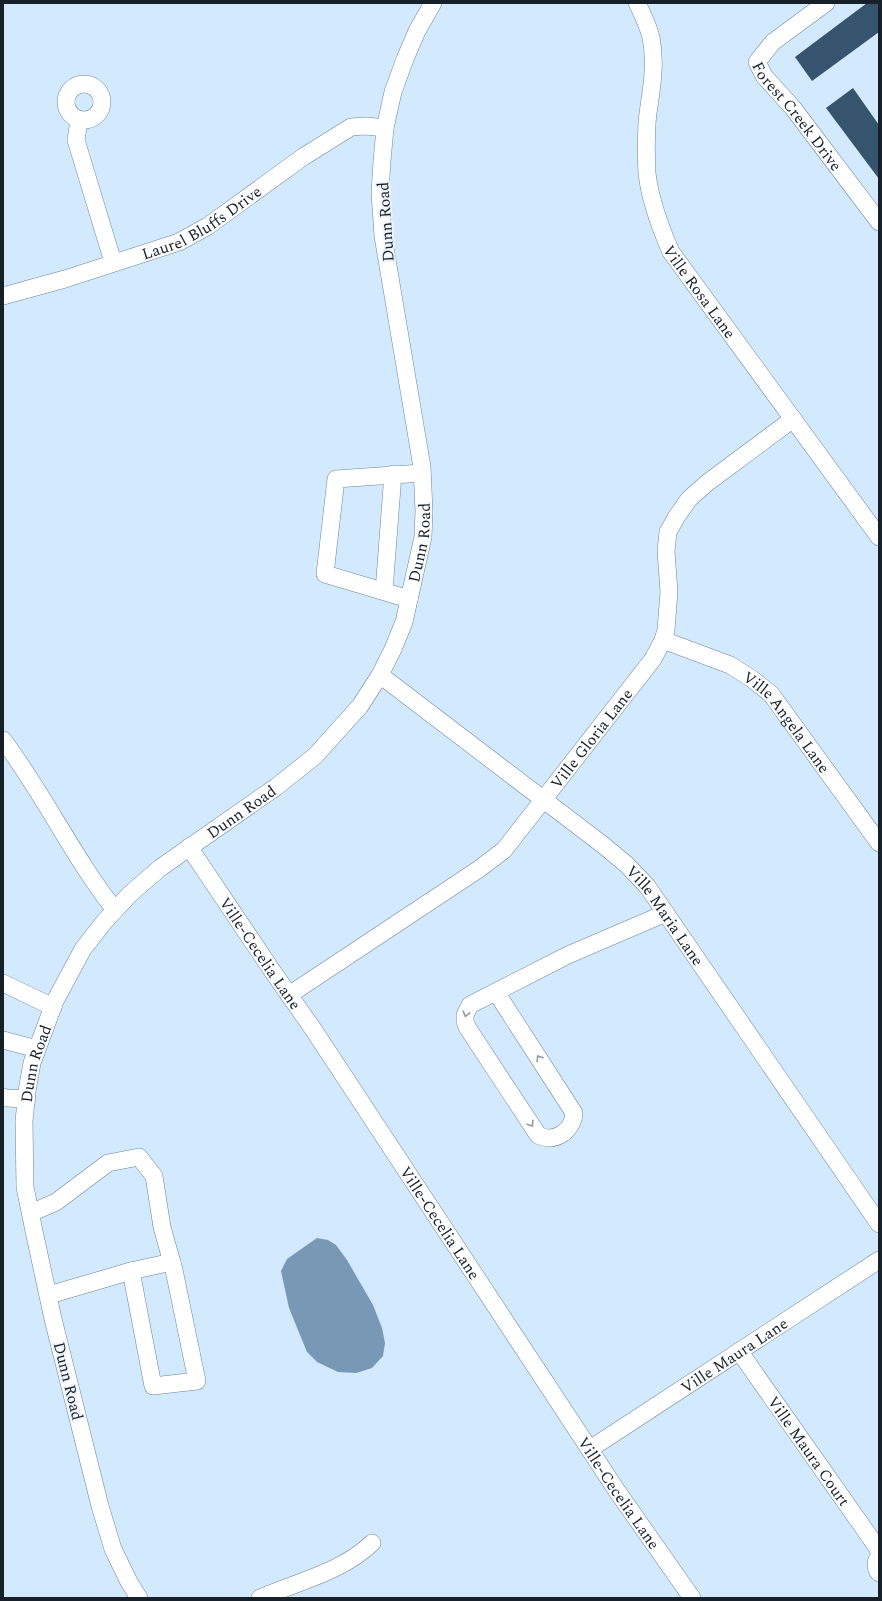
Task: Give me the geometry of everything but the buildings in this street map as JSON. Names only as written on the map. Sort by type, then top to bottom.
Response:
[{"type":"street","name":"Dunn Road","points":[[139,1598],[129,1582],[113,1549],[100,1506],[49,1295],[25,1187],[24,1121],[32,1063],[53,1007],[84,949],[115,910],[130,894],[160,868],[276,787],[315,756],[360,706],[380,674],[401,628],[409,599],[422,537],[424,511],[422,473],[383,236],[380,193],[385,128],[393,92],[405,59],[432,3]]},
{"type":"street","name":"Ville Rosa Lane","points":[[637,3],[651,36],[653,60],[653,85],[648,114],[647,174],[659,225],[671,252],[879,537]]},
{"type":"street","name":"Forest Creek Drive","points":[[826,3],[773,42],[757,62],[764,76],[793,108],[879,222]]},
{"type":"street","points":[[79,120],[76,140],[113,262]]},
{"type":"street","name":"Laurel Bluffs Drive","points":[[3,296],[65,279],[113,262],[158,250],[179,242],[208,226],[303,157],[350,127],[366,126],[385,128]]},
{"type":"street","name":"Ville Gloria Lane","points":[[289,995],[479,869],[504,850],[653,659],[663,640],[666,630],[669,592],[667,545],[668,532],[677,516],[689,499],[707,483],[793,419]]},
{"type":"street","points":[[409,599],[325,574],[336,478],[422,473]]},
{"type":"street","points":[[384,591],[393,474]]},
{"type":"street","name":"Ville Angela Lane","points":[[663,640],[730,665],[752,678],[771,694],[879,843]]},
{"type":"street","name":"Ville Maria Lane","points":[[380,674],[626,864],[647,886],[879,1224]]},
{"type":"street","points":[[3,740],[22,764],[97,887],[115,910]]},
{"type":"street","name":"Ville-Cecelia Lane","points":[[189,847],[313,1029],[617,1492],[692,1598]]},
{"type":"street","points":[[496,992],[574,1113],[572,1125],[556,1138],[550,1139],[538,1135],[467,1027],[465,1015],[470,1005],[568,955],[666,912]]},
{"type":"street","points":[[3,983],[53,1007]]},
{"type":"street","points":[[3,1040],[37,1049]]},
{"type":"street","points":[[3,1097],[26,1099]]},
{"type":"street","points":[[31,1213],[56,1202],[108,1163],[139,1157],[154,1176],[162,1227],[172,1262],[197,1381],[152,1386],[131,1271]]},
{"type":"street","name":"Ville Maura Lane","points":[[590,1449],[879,1260]]},
{"type":"street","points":[[49,1295],[131,1271],[172,1262]]},
{"type":"street","name":"Ville Maura Court","points":[[739,1351],[879,1550]]},
{"type":"street","points":[[260,1598],[321,1574],[360,1554],[372,1542]]},
{"type":"street","points":[[879,1556],[876,1562],[876,1567],[879,1573]]},
{"type":"water","points":[[317,1238],[328,1240],[336,1245],[347,1260],[373,1305],[382,1328],[385,1343],[383,1356],[372,1368],[356,1373],[338,1372],[317,1362],[307,1352],[289,1308],[281,1271],[287,1259]]}]
